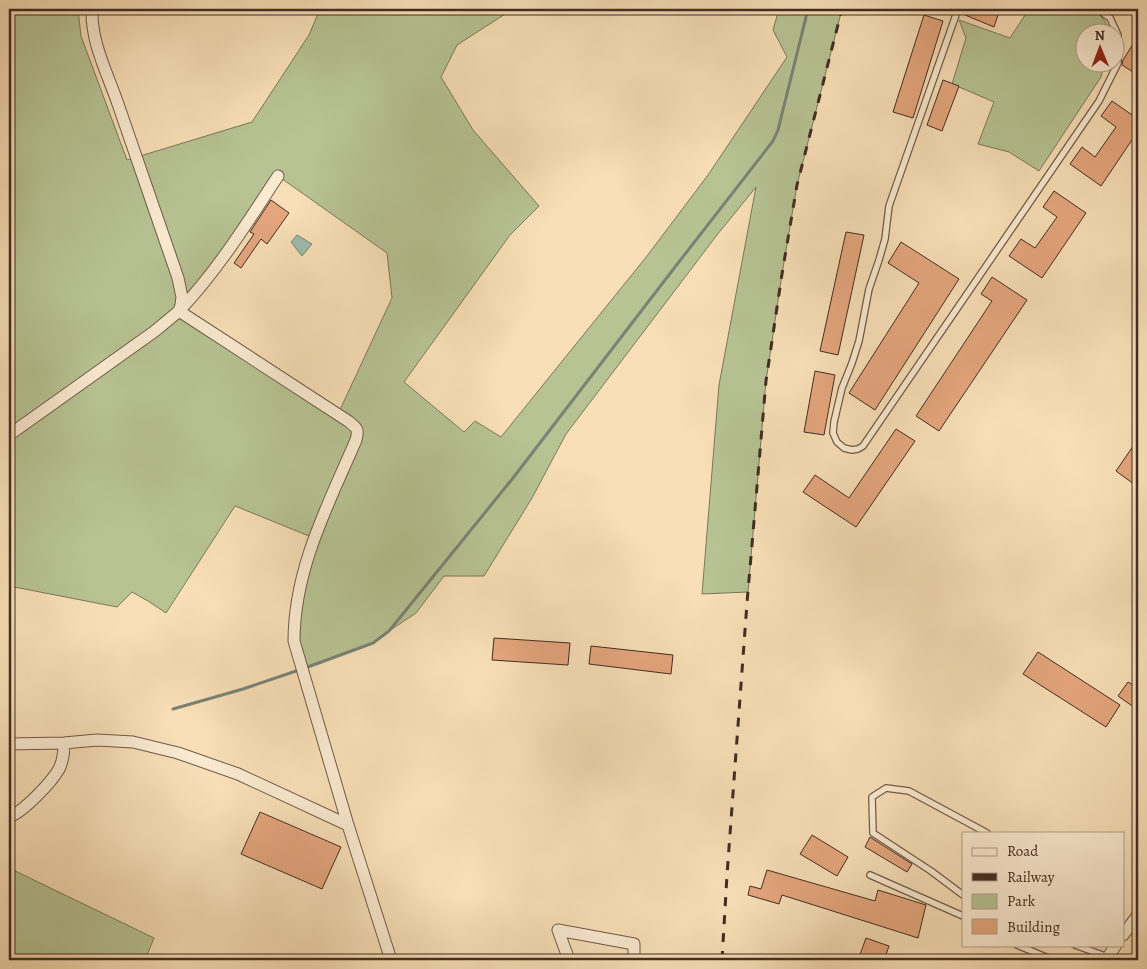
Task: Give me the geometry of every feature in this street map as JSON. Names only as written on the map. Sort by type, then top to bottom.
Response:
[{"type":"street","points":[[92,9],[92,27],[97,48],[117,100],[178,278],[182,297],[179,311]]},
{"type":"street","points":[[9,436],[155,331],[179,311],[198,292],[224,258],[278,176]]},
{"type":"street","points":[[179,311],[348,421],[356,427],[358,433],[318,527],[307,558],[294,625],[294,641],[348,825],[391,960]]},
{"type":"street","points":[[9,744],[98,740],[133,742],[178,753],[238,774],[348,825]]},
{"type":"street","points":[[9,817],[30,803],[59,770],[63,758],[64,743]]},
{"type":"street","points":[[1124,934],[1134,926],[1138,914]]},
{"type":"street","points":[[569,960],[558,930],[634,944],[634,960]]},
{"type":"street","points":[[1107,958],[1115,946]]},
{"type":"lane","points":[[958,9],[889,206],[885,239],[868,289],[859,342],[842,388],[833,433],[837,442],[844,448],[852,450],[863,446],[1099,101],[1118,63],[1118,35],[1110,18],[1097,9]]},
{"type":"lane","points":[[962,894],[931,871],[873,833],[872,797],[886,788],[909,791],[984,832]]},
{"type":"lane","points":[[870,875],[962,916]]},
{"type":"lane","points":[[1019,946],[1053,960]]},
{"type":"lane","points":[[1077,946],[1107,958]]},
{"type":"green space","points":[[9,9],[78,9],[81,36],[127,160],[252,122],[309,35],[320,9],[513,9],[457,45],[441,77],[473,130],[539,206],[510,235],[404,382],[464,432],[475,421],[501,437],[647,256],[708,175],[787,57],[773,30],[779,9],[842,9],[797,185],[782,274],[766,381],[748,592],[702,594],[719,385],[756,187],[717,235],[566,434],[532,498],[484,576],[444,576],[416,613],[373,643],[302,668],[294,641],[314,538],[235,506],[166,613],[132,592],[117,607],[9,586]],"holes":[[[278,176],[387,253],[392,298],[338,414],[180,311]]]},
{"type":"green space","points":[[1029,9],[1090,9],[1100,15],[1105,22],[1074,22],[1074,72],[1102,72],[1101,77],[1039,171],[1009,152],[978,144],[994,102],[952,84],[966,38],[959,20],[1010,38]]},
{"type":"green space","points":[[9,868],[154,938],[145,960],[9,960]]},
{"type":"shaded area","points":[[297,235],[312,244],[302,256],[291,242]]},
{"type":"building","points":[[967,9],[990,9],[999,12],[994,27],[965,15]]},
{"type":"building","points":[[924,15],[943,21],[913,118],[893,112]]},
{"type":"building","points":[[1138,36],[1138,75],[1124,66],[1124,58]]},
{"type":"building","points":[[943,80],[959,86],[942,131],[927,125]]},
{"type":"building","points":[[1112,101],[1138,119],[1138,131],[1101,186],[1070,164],[1082,147],[1095,157],[1116,127],[1101,116]]},
{"type":"building","points":[[1054,191],[1086,213],[1042,278],[1009,256],[1021,239],[1035,248],[1057,217],[1043,207]]},
{"type":"building","points":[[271,200],[289,213],[267,244],[261,239],[241,268],[234,263],[254,234],[250,232]]},
{"type":"building","points":[[846,232],[864,235],[838,355],[820,351]]},
{"type":"building","points":[[901,242],[959,279],[875,410],[849,393],[919,283],[888,263]]},
{"type":"building","points":[[992,277],[1027,300],[939,431],[916,416],[992,301],[981,294]]},
{"type":"building","points":[[815,371],[835,375],[824,435],[804,432]]},
{"type":"building","points":[[896,429],[915,441],[856,527],[803,492],[815,475],[849,498]]},
{"type":"building","points":[[1138,439],[1138,487],[1116,471]]},
{"type":"building","points":[[494,638],[570,643],[568,665],[492,660]]},
{"type":"building","points":[[591,646],[673,655],[671,674],[589,664]]},
{"type":"building","points":[[1038,652],[1120,705],[1106,727],[1023,674]]},
{"type":"building","points":[[1128,682],[1138,688],[1138,710],[1118,696]]},
{"type":"building","points":[[260,812],[341,847],[322,889],[241,854]]},
{"type":"building","points":[[812,835],[848,857],[837,876],[800,854]]},
{"type":"building","points":[[870,837],[912,864],[907,872],[865,847]]},
{"type":"building","points":[[767,870],[875,901],[878,890],[926,905],[918,938],[782,895],[779,904],[748,895],[750,886],[761,889]]},
{"type":"building","points":[[866,938],[889,946],[884,960],[858,960]]},
{"type":"waterway","points":[[305,668],[373,643],[389,631],[513,478],[773,141],[778,130],[808,9]]},
{"type":"waterway","points":[[173,709],[243,689],[299,670]]},
{"type":"railway","points":[[722,960],[747,603],[766,381],[797,185],[842,9]]}]
